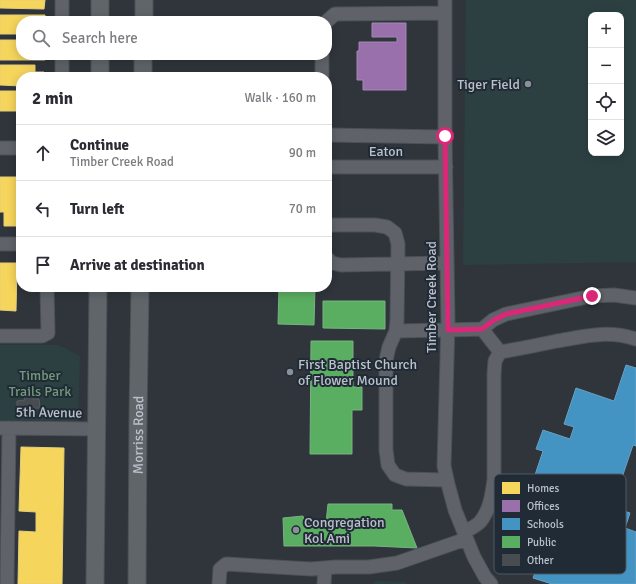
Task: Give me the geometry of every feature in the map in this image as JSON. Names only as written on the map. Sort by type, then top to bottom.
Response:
[{"type":"main road","points":[[100,0],[100,16]]},
{"type":"main road","points":[[144,0],[144,16]]},
{"type":"main road","points":[[100,60],[100,72]]},
{"type":"main road","points":[[143,60],[143,72]]},
{"type":"main road","points":[[95,584],[98,292]]},
{"type":"main road","name":"Morriss Road","points":[[137,584],[140,292]]},
{"type":"street","points":[[62,0],[62,16]]},
{"type":"street","points":[[332,16],[334,14],[445,6]]},
{"type":"street","name":"Timber Creek Road","points":[[445,6],[445,136],[448,330],[444,466],[455,510],[465,536],[485,578],[491,584]]},
{"type":"street","points":[[62,60],[62,72]]},
{"type":"street","points":[[322,60],[322,72]]},
{"type":"street","name":"Eaton","points":[[332,135],[445,136]]},
{"type":"street","points":[[0,148],[16,148]]},
{"type":"street","name":"Eaton","points":[[332,167],[446,167]]},
{"type":"street","points":[[332,225],[374,225],[387,227],[395,233],[398,244],[396,331],[389,347],[386,360],[386,450],[388,465],[395,475],[406,479],[447,480]]},
{"type":"street","points":[[0,244],[16,244]]},
{"type":"street","points":[[332,263],[341,265],[447,263]]},
{"type":"street","points":[[0,336],[42,336],[48,333],[47,292]]},
{"type":"street","points":[[396,331],[482,329],[494,320],[506,314],[592,296],[614,295],[636,298]]},
{"type":"street","points":[[482,329],[500,352]]},
{"type":"street","points":[[500,352],[607,333],[624,335],[636,339]]},
{"type":"street","points":[[219,584],[220,569],[226,564],[311,569],[397,563],[465,536],[479,522],[487,511],[491,496],[494,480],[494,374],[495,361],[500,352]]},
{"type":"street","points":[[4,428],[4,546],[7,584]]},
{"type":"street","name":"5th Avenue","points":[[4,428],[97,429]]},
{"type":"street","points":[[324,584],[325,568]]},
{"type":"green space","name":"Tiger Field","points":[[466,0],[636,0],[636,262],[463,265]]},
{"type":"green space","name":"Timber Trails Park","points":[[0,345],[58,345],[80,356],[78,422],[0,420]]},
{"type":"green space","points":[[376,581],[405,582],[407,584],[373,584]]},
{"type":"building: Homes","points":[[0,0],[45,0],[44,9],[0,8]]},
{"type":"building: Homes","points":[[0,15],[45,15],[16,16],[16,34],[0,34]]},
{"type":"building: Homes","points":[[0,40],[16,40],[16,60],[0,60]]},
{"type":"building: Homes","points":[[0,65],[35,65],[35,72],[16,72],[16,86],[0,85]]},
{"type":"building: Homes","points":[[0,91],[16,91],[16,111],[0,111]]},
{"type":"building: Homes","points":[[0,177],[16,177],[16,226],[4,226],[4,212],[0,212]]},
{"type":"building: Homes","points":[[0,263],[16,263],[16,311],[0,310]]},
{"type":"building: Homes","points":[[21,447],[64,448],[62,584],[18,584],[19,531],[36,532],[36,512],[19,511]]},
{"type":"building: Offices","points":[[372,23],[406,23],[406,90],[363,90],[363,80],[357,80],[357,51],[359,51],[359,42],[397,42],[397,37],[372,37]]},
{"type":"building: Schools","points":[[626,365],[636,368],[636,446],[633,445],[623,474],[535,474],[543,451],[536,449],[543,430],[570,439],[574,427],[564,424],[576,388],[614,401]]},
{"type":"building: Schools","points":[[626,512],[630,513],[626,525]]},
{"type":"building: Schools","points":[[626,528],[636,532],[636,584],[552,584],[533,578],[535,574],[626,574]]},
{"type":"building: Public","points":[[279,292],[315,292],[314,325],[278,324]]},
{"type":"building: Public","points":[[323,301],[385,301],[385,329],[323,328]]},
{"type":"building: Public","points":[[311,341],[353,341],[353,387],[362,387],[362,410],[352,410],[352,454],[310,454]]},
{"type":"building: Public","points":[[328,504],[392,504],[392,510],[402,510],[417,548],[374,546],[284,546],[283,518],[303,516],[305,523],[326,523]]},
{"type":"building: Other","points":[[24,395],[32,395],[33,399],[39,399],[40,408],[17,409],[17,401],[25,400]]},
{"type":"place","name":"Tiger Field","points":[[528,84]]},
{"type":"place","name":"First Baptist Church of Flower Mound","points":[[290,372]]},
{"type":"place","name":"Congregation Kol Ami","points":[[296,530]]},
{"type":"route","points":[[445,136],[448,330],[482,329],[494,320],[506,314],[592,296]]}]
